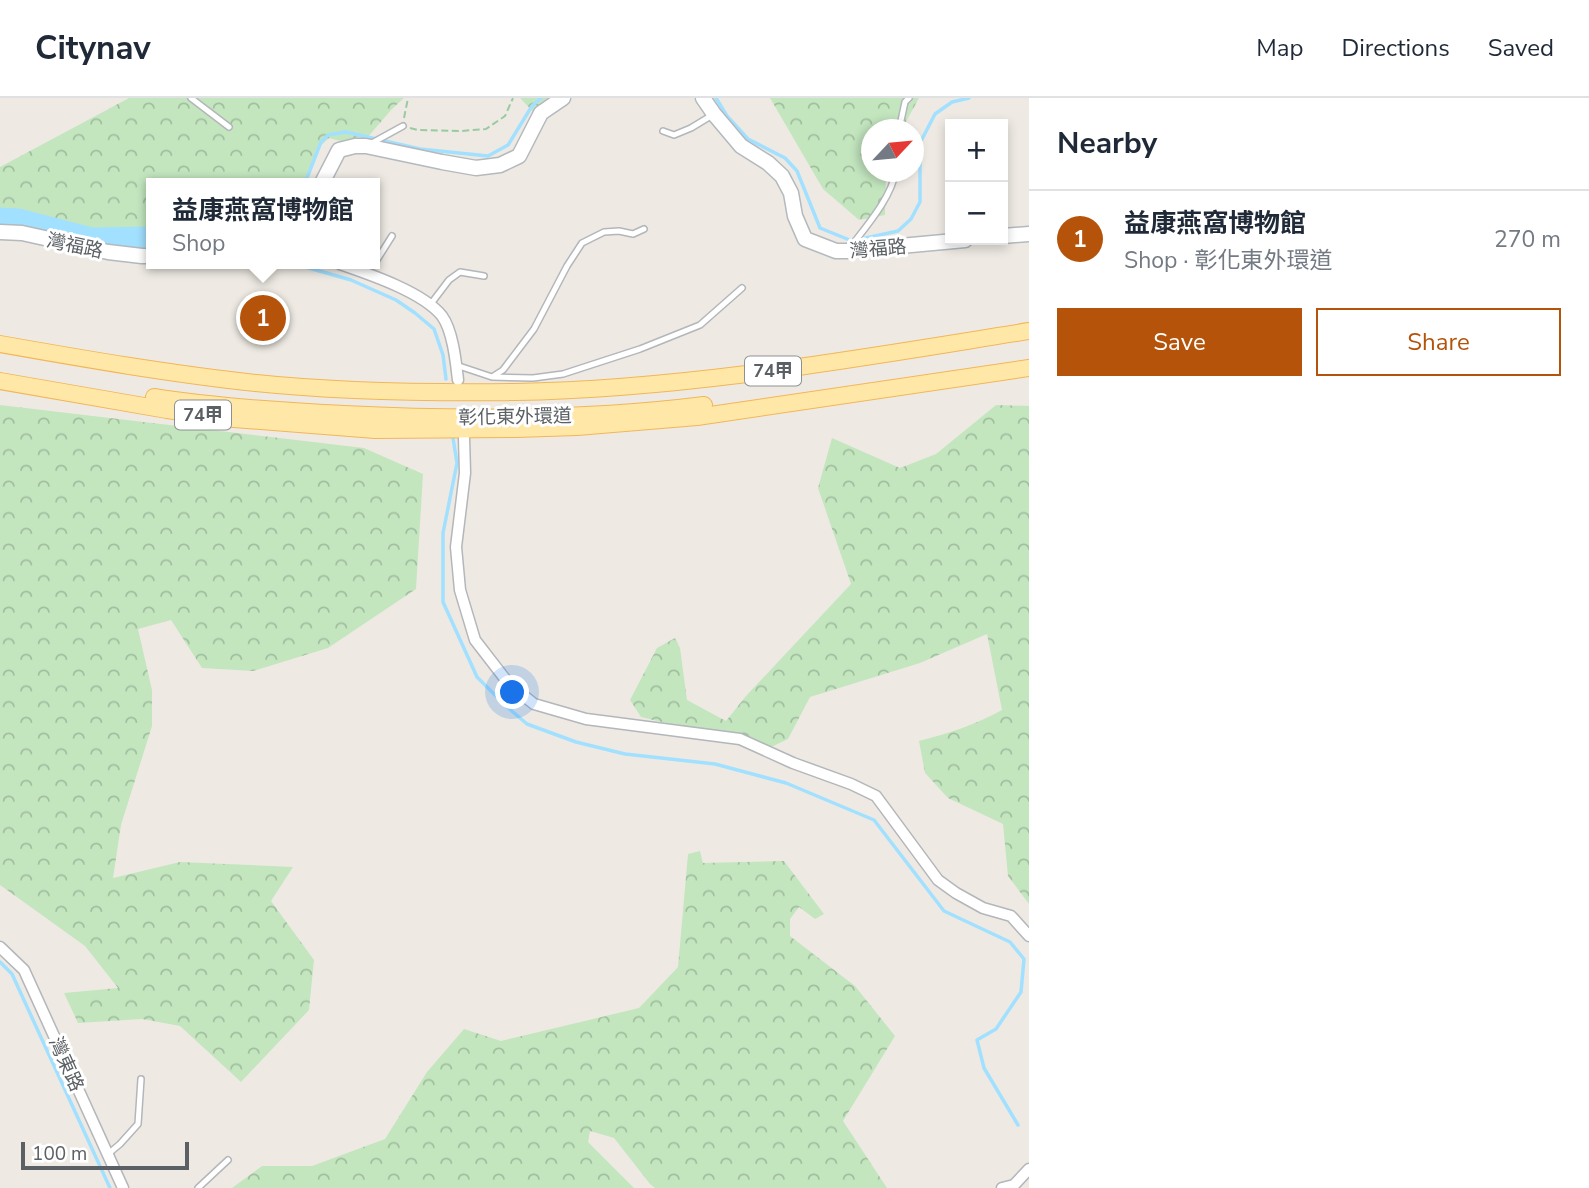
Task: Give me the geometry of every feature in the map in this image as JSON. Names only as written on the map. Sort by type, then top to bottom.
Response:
[{"type":"main road","name":"74甲","points":[[0,345],[256,383],[360,390],[515,392],[574,390],[749,374],[1029,331]]},
{"type":"main road","name":"彰化東外環道","points":[[0,354],[168,382],[246,390],[407,400],[515,401],[698,389],[1029,341]]},
{"type":"main road","name":"彰化東外環道","points":[[0,371],[168,399],[290,411],[408,417],[516,418],[707,404],[1029,357]]},
{"type":"main road","name":"74甲","points":[[0,381],[234,419],[375,429],[502,429],[577,427],[697,416],[1029,368]]},
{"type":"street","points":[[325,178],[339,150],[355,146],[476,168],[500,165],[519,156],[541,113],[562,98]]},
{"type":"street","name":"灣福路","points":[[703,98],[741,146],[768,163],[782,176],[791,193],[795,216],[805,239],[836,251],[945,242]]},
{"type":"street","name":"灣福路","points":[[0,232],[22,233],[108,252],[146,256]]},
{"type":"street","points":[[1008,236],[1029,234]]},
{"type":"street","points":[[375,269],[422,298],[442,316],[448,330],[458,380]]},
{"type":"street","points":[[464,438],[465,473],[456,547],[460,590],[475,640],[509,684],[534,704],[586,719],[740,739],[876,796],[938,880],[983,908],[1012,916],[1029,936]]},
{"type":"street","name":"灣東路","points":[[0,947],[24,970],[123,1188]]},
{"type":"street","points":[[1002,1188],[1014,1185],[1029,1169]]},
{"type":"lane","points":[[191,98],[229,127]]},
{"type":"lane","points":[[901,119],[905,102],[909,98]]},
{"type":"lane","points":[[663,131],[674,135],[713,114]]},
{"type":"lane","points":[[366,146],[403,126]]},
{"type":"lane","points":[[847,251],[876,214],[894,182]]},
{"type":"lane","points":[[492,377],[503,369],[534,329],[582,243],[604,232],[633,234],[644,229]]},
{"type":"lane","points":[[380,255],[392,236]]},
{"type":"lane","points":[[430,305],[449,280],[460,272],[484,276]]},
{"type":"lane","points":[[456,365],[492,377],[533,378],[563,374],[640,349],[699,325],[742,288]]},
{"type":"lane","points":[[107,1154],[138,1124],[141,1079]]},
{"type":"lane","points":[[198,1188],[228,1160]]},
{"type":"path","points":[[408,98],[403,126],[418,130],[461,131],[486,129],[505,116],[513,98]]},
{"type":"green space","points":[[129,98],[404,98],[360,146],[329,138],[316,150],[308,178],[146,178],[146,248],[126,249],[80,233],[22,219],[0,220],[0,167]]},
{"type":"green space","points":[[520,98],[564,98],[538,117]]},
{"type":"green space","points":[[770,98],[919,98],[907,119],[861,119],[861,182],[886,182],[885,215],[859,220],[823,189]]},
{"type":"green space","points":[[0,405],[364,448],[423,474],[416,589],[328,648],[253,671],[202,668],[171,620],[138,629],[152,690],[152,726],[121,825],[113,878],[180,862],[293,867],[271,901],[314,960],[309,1010],[241,1082],[180,1026],[142,1019],[78,1023],[64,993],[118,988],[85,946],[0,885]]},
{"type":"green space","points":[[996,405],[1029,406],[1029,904],[1008,876],[1003,824],[948,798],[925,773],[919,741],[962,728],[1002,710],[987,634],[920,663],[810,697],[788,739],[769,748],[641,717],[630,700],[657,648],[675,638],[680,648],[687,700],[726,721],[851,584],[818,488],[832,438],[900,468],[936,454]]},
{"type":"green space","points":[[700,851],[703,863],[784,861],[824,914],[815,919],[799,907],[790,919],[790,936],[855,986],[895,1036],[843,1121],[887,1188],[655,1188],[614,1138],[590,1131],[588,1142],[634,1188],[232,1188],[262,1166],[312,1166],[385,1139],[427,1072],[464,1029],[501,1041],[639,1008],[678,967],[688,854]]},
{"type":"waterway","points":[[307,178],[321,142],[328,135],[346,132],[420,149],[488,156],[508,145],[532,106],[541,98]]},
{"type":"waterway","points":[[716,98],[727,116],[748,139],[785,158],[797,171],[820,228],[852,241],[898,231],[911,219],[920,202],[920,143],[935,114],[952,102],[969,98]]},
{"type":"waterway","points":[[0,218],[18,219],[91,238],[146,237]]},
{"type":"waterway","points":[[312,269],[351,280],[396,300],[415,313],[434,329],[443,355],[446,379]]},
{"type":"waterway","points":[[453,438],[457,463],[443,533],[443,602],[477,677],[527,724],[576,742],[625,754],[715,764],[786,783],[874,820],[944,911],[1010,942],[1024,959],[1021,992],[996,1029],[977,1040],[984,1068],[1018,1125]]},
{"type":"waterway","points":[[0,962],[12,974],[110,1188]]},
{"type":"place","name":"益康燕窩博物館","points":[[263,318]]}]
